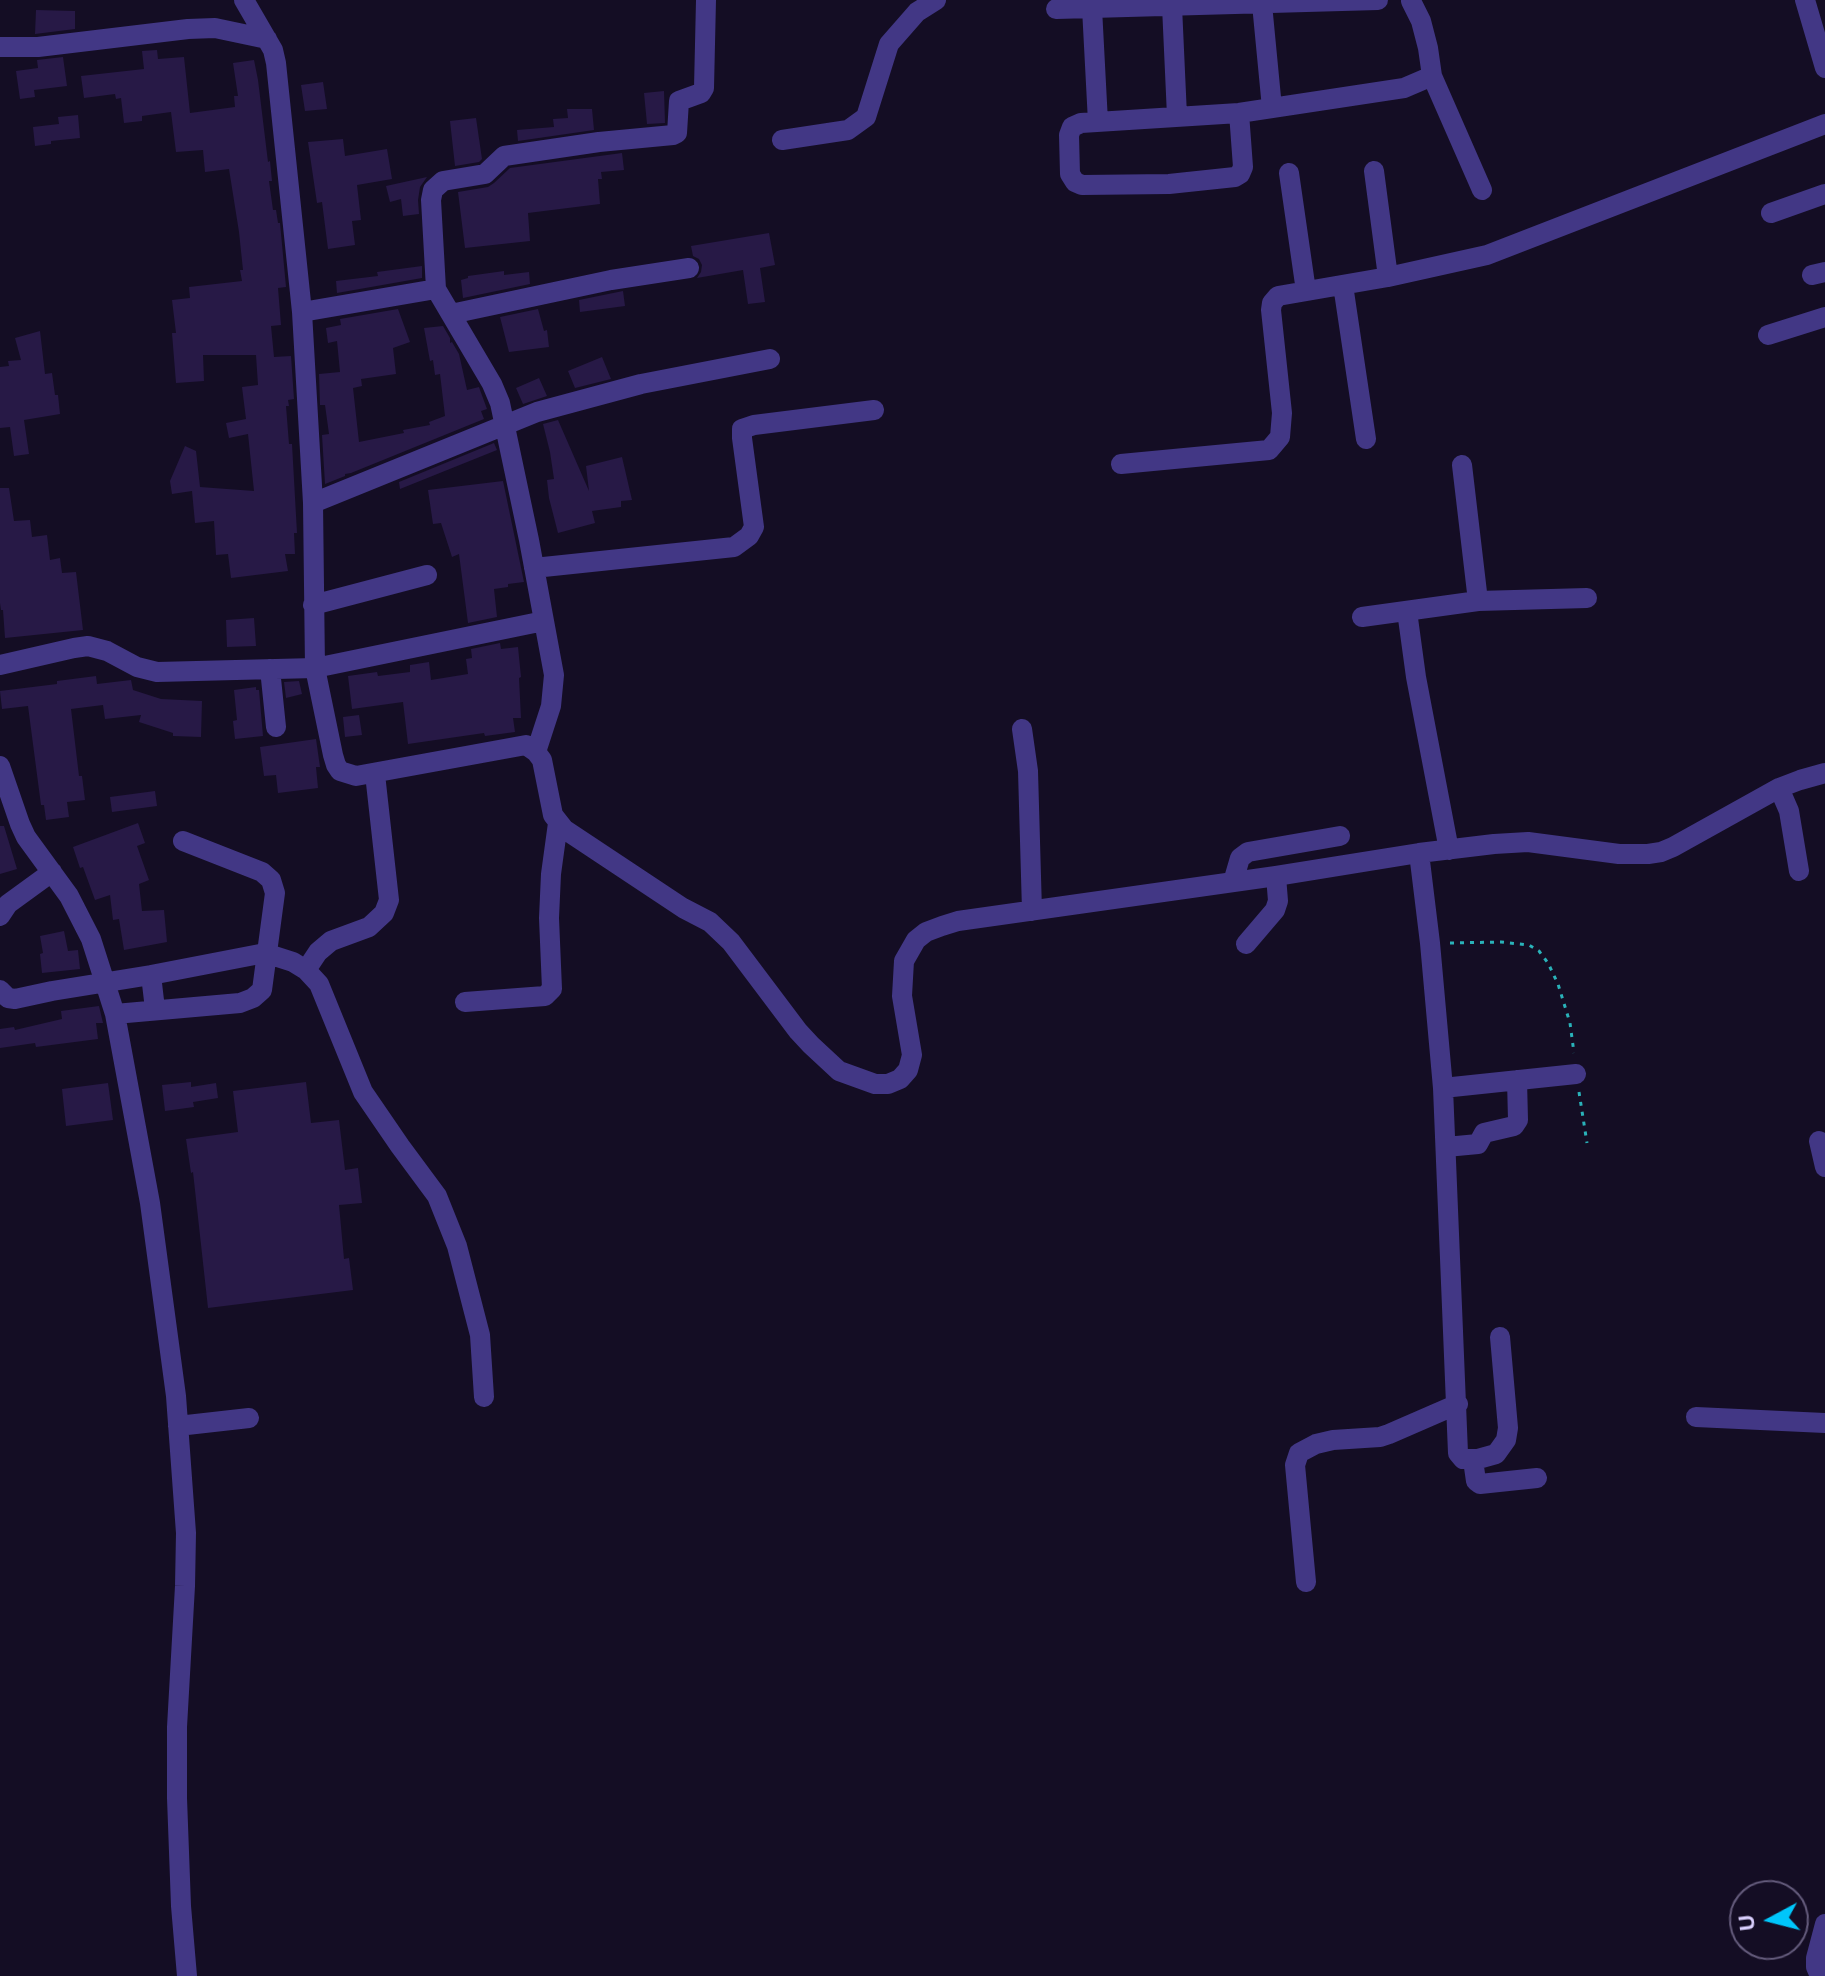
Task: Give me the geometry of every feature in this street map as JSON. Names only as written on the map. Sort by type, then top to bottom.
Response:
[{"type":"street","points":[[244,0],[273,50],[276,63],[302,312],[313,503],[315,668],[336,765],[340,771],[356,776],[526,745],[542,760],[553,815],[558,823],[574,837],[710,922],[731,942],[798,1031],[839,1071],[875,1084],[888,1084],[900,1079],[908,1070],[912,1055],[902,996],[904,961],[916,940],[926,932],[950,923],[1494,844],[1528,842],[1634,856],[1661,852],[1779,788],[1825,773]]},
{"type":"street","points":[[536,752],[548,719],[554,675],[500,403],[436,289],[433,190],[443,181],[485,174],[504,156],[677,133],[679,101],[701,93],[704,88],[706,0]]},
{"type":"street","points":[[782,140],[848,130],[866,117],[889,44],[917,12],[936,0]]},
{"type":"street","points":[[1056,9],[1378,0]]},
{"type":"street","points":[[1410,0],[1421,21],[1432,76],[1482,190]]},
{"type":"street","points":[[1805,0],[1825,68]]},
{"type":"street","points":[[1262,4],[1272,108]]},
{"type":"street","points":[[1172,6],[1177,116]]},
{"type":"street","points":[[1092,8],[1098,122]]},
{"type":"street","points":[[0,47],[38,47],[215,28],[267,39]]},
{"type":"street","points":[[1239,113],[1243,167],[1235,177],[1169,184],[1082,185],[1075,182],[1070,174],[1069,135],[1072,127],[1081,123],[1239,113],[1404,88],[1432,76]]},
{"type":"street","points":[[1121,464],[1269,450],[1280,437],[1282,413],[1271,310],[1278,296],[1388,277],[1487,255],[1825,124]]},
{"type":"street","points":[[1374,171],[1388,277]]},
{"type":"street","points":[[1289,173],[1306,291]]},
{"type":"street","points":[[1771,213],[1825,194]]},
{"type":"street","points":[[451,314],[611,280],[689,268]]},
{"type":"street","points":[[1343,285],[1366,439]]},
{"type":"street","points":[[302,312],[436,289]]},
{"type":"street","points":[[1768,335],[1825,317]]},
{"type":"street","points":[[313,503],[537,412],[641,384],[770,359]]},
{"type":"street","points":[[534,568],[734,547],[749,536],[754,527],[742,429],[874,410]]},
{"type":"street","points":[[1462,465],[1478,601]]},
{"type":"street","points":[[313,605],[427,575]]},
{"type":"street","points":[[1362,617],[1478,601],[1587,598]]},
{"type":"street","points":[[1407,611],[1416,677],[1449,850]]},
{"type":"street","points":[[0,665],[88,646],[157,672],[315,668],[544,621]]},
{"type":"street","points":[[270,669],[276,727]]},
{"type":"street","points":[[1022,729],[1028,771],[1032,911]]},
{"type":"street","points":[[0,766],[26,837],[69,896],[86,927],[115,1014],[150,1203],[176,1396],[186,1533],[177,1727],[177,1798],[187,1976]]},
{"type":"street","points":[[306,970],[318,952],[331,941],[369,927],[384,913],[389,900],[375,774]]},
{"type":"street","points":[[1779,788],[1789,811],[1799,871]]},
{"type":"street","points":[[465,1002],[545,996],[552,989],[549,918],[558,823]]},
{"type":"street","points":[[1233,882],[1240,858],[1248,852],[1340,836]]},
{"type":"street","points":[[115,1014],[240,1003],[262,990],[275,893],[271,880],[262,872],[183,841]]},
{"type":"street","points":[[1419,853],[1443,1088],[1458,1453],[1463,1459],[1473,1460],[1496,1454],[1506,1440],[1508,1428],[1500,1337]]},
{"type":"street","points":[[3,905],[52,872]]},
{"type":"street","points":[[1246,944],[1275,910],[1278,901],[1276,876]]},
{"type":"street","points":[[0,990],[8,998],[15,999],[265,953],[293,962],[306,970],[319,984],[363,1092],[437,1196],[457,1246],[480,1335],[484,1397]]},
{"type":"street","points":[[151,975],[155,1009]]},
{"type":"street","points":[[1443,1088],[1576,1074]]},
{"type":"street","points":[[1446,1147],[1478,1144],[1484,1133],[1514,1126],[1518,1120],[1517,1080]]},
{"type":"street","points":[[1819,1141],[1825,1167]]},
{"type":"street","points":[[1306,1582],[1295,1465],[1299,1453],[1333,1440],[1380,1437],[1458,1404]]},
{"type":"street","points":[[1696,1417],[1825,1423]]},
{"type":"street","points":[[178,1426],[249,1418]]},
{"type":"street","points":[[1473,1460],[1476,1481],[1480,1484],[1537,1478]]},
{"type":"street","points":[[1820,1976],[1816,1958],[1825,1924]]},
{"type":"path","points":[[1430,943],[1501,942],[1529,945],[1539,951],[1548,963],[1570,1023],[1587,1143]]},
{"type":"building","points":[[36,10],[75,11],[75,29],[35,34]]},
{"type":"building","points":[[157,50],[158,59],[184,57],[190,113],[235,107],[234,96],[238,96],[233,63],[254,60],[270,161],[273,210],[276,210],[280,223],[286,287],[278,288],[281,325],[271,326],[274,357],[291,356],[294,399],[288,400],[289,406],[286,406],[289,444],[292,444],[297,533],[294,533],[295,554],[285,554],[288,571],[231,578],[228,554],[216,555],[214,521],[195,523],[192,491],[172,494],[170,481],[185,446],[196,451],[200,487],[254,491],[248,434],[229,438],[226,423],[246,419],[242,387],[258,385],[256,355],[203,355],[204,381],[176,383],[172,333],[176,333],[172,300],[190,298],[189,287],[242,281],[239,232],[229,169],[205,172],[203,150],[176,152],[171,112],[142,116],[142,121],[124,123],[121,98],[116,99],[115,94],[84,98],[81,76],[144,69],[142,51]]},
{"type":"building","points":[[63,57],[67,86],[34,90],[35,97],[20,99],[16,71],[38,68],[37,60]]},
{"type":"building","points":[[323,82],[327,109],[305,111],[301,85]]},
{"type":"building","points":[[664,91],[665,123],[647,124],[644,93]]},
{"type":"building","points":[[567,109],[592,109],[594,130],[518,141],[517,130],[554,127],[553,119],[568,118]]},
{"type":"building","points":[[78,115],[80,138],[35,146],[33,127],[59,124],[58,117]]},
{"type":"building","points":[[476,118],[482,159],[455,166],[450,121]]},
{"type":"building","points":[[343,139],[345,156],[387,149],[392,179],[357,185],[361,220],[352,221],[355,245],[328,249],[322,202],[317,203],[308,142]]},
{"type":"building","points":[[622,153],[624,170],[601,172],[602,179],[598,179],[600,204],[528,213],[530,241],[465,248],[458,192],[488,187],[510,168]]},
{"type":"building","points":[[427,177],[420,187],[419,214],[403,216],[401,199],[390,202],[386,186]]},
{"type":"building","points":[[769,233],[775,265],[760,268],[765,302],[748,304],[743,270],[697,278],[702,265],[693,256],[691,246]]},
{"type":"building","points":[[422,266],[422,278],[337,293],[336,281]]},
{"type":"building","points":[[504,271],[504,275],[529,272],[530,284],[463,298],[461,280],[468,276]]},
{"type":"building","points":[[623,291],[625,306],[580,312],[579,300]]},
{"type":"building","points":[[398,309],[410,342],[393,348],[396,374],[361,379],[362,386],[353,388],[359,442],[404,433],[403,430],[430,425],[429,422],[445,416],[440,374],[435,375],[433,360],[430,361],[424,328],[443,326],[459,354],[467,390],[479,387],[487,409],[481,411],[484,419],[325,484],[322,435],[329,434],[325,405],[320,405],[319,374],[340,372],[337,341],[328,343],[326,328],[341,325],[340,319]]},
{"type":"building","points":[[538,309],[544,331],[547,330],[549,347],[509,352],[500,317]]},
{"type":"building","points":[[40,331],[45,374],[52,373],[60,414],[24,420],[29,454],[14,456],[10,427],[0,428],[0,367],[9,366],[8,361],[21,360],[15,338]]},
{"type":"building","points":[[602,357],[611,379],[575,388],[568,371]]},
{"type":"building","points":[[539,378],[547,396],[523,404],[516,388]]},
{"type":"building","points":[[558,420],[589,491],[586,466],[622,457],[632,500],[621,501],[621,507],[592,511],[595,523],[558,533],[549,498],[547,480],[554,479],[543,424]]},
{"type":"building","points":[[494,443],[497,450],[400,489],[399,482]]},
{"type":"building","points":[[503,481],[524,582],[494,589],[497,617],[468,623],[459,554],[452,557],[441,523],[433,524],[428,490]]},
{"type":"building","points":[[0,488],[9,488],[14,521],[30,520],[32,537],[47,535],[50,560],[60,558],[62,573],[76,572],[83,630],[5,638],[0,603]]},
{"type":"building","points":[[254,618],[256,646],[227,647],[226,620]]},
{"type":"building","points":[[500,643],[501,649],[518,647],[521,718],[513,718],[515,732],[485,736],[484,733],[408,744],[403,702],[352,709],[348,676],[410,672],[410,665],[429,662],[431,680],[468,674],[466,659],[472,658],[471,649]]},
{"type":"building","points":[[96,676],[97,684],[131,680],[133,690],[161,699],[202,701],[201,737],[173,736],[173,733],[139,722],[141,715],[105,719],[103,705],[71,709],[85,800],[67,802],[69,817],[46,820],[44,805],[41,805],[28,706],[2,709],[0,691]]},
{"type":"building","points":[[299,681],[302,694],[286,698],[284,682]]},
{"type":"building","points":[[256,687],[259,690],[263,736],[235,739],[234,690]]},
{"type":"building","points":[[359,715],[362,735],[345,737],[343,717]]},
{"type":"building","points":[[316,739],[320,767],[316,767],[318,788],[278,793],[276,775],[264,776],[260,747]]},
{"type":"building","points":[[155,791],[157,806],[112,812],[110,797]]},
{"type":"building","points":[[138,823],[145,843],[137,846],[149,880],[139,884],[142,911],[164,910],[167,942],[124,950],[119,919],[113,920],[110,895],[95,900],[73,847]]},
{"type":"building","points":[[0,826],[4,826],[17,869],[0,874]]},
{"type":"building","points":[[64,931],[68,951],[78,950],[80,969],[42,973],[40,936]]},
{"type":"building","points":[[99,1006],[103,1023],[96,1023],[98,1039],[0,1048],[0,1029],[14,1027],[15,1030],[62,1019],[61,1011]]},
{"type":"building","points":[[191,1082],[191,1087],[216,1083],[218,1098],[193,1102],[194,1107],[165,1111],[162,1085]]},
{"type":"building","points":[[306,1082],[311,1123],[339,1120],[345,1170],[358,1168],[362,1203],[339,1205],[344,1259],[349,1258],[353,1290],[208,1308],[193,1172],[186,1139],[238,1132],[233,1091]]},
{"type":"building","points":[[108,1083],[113,1120],[66,1126],[62,1089]]}]
